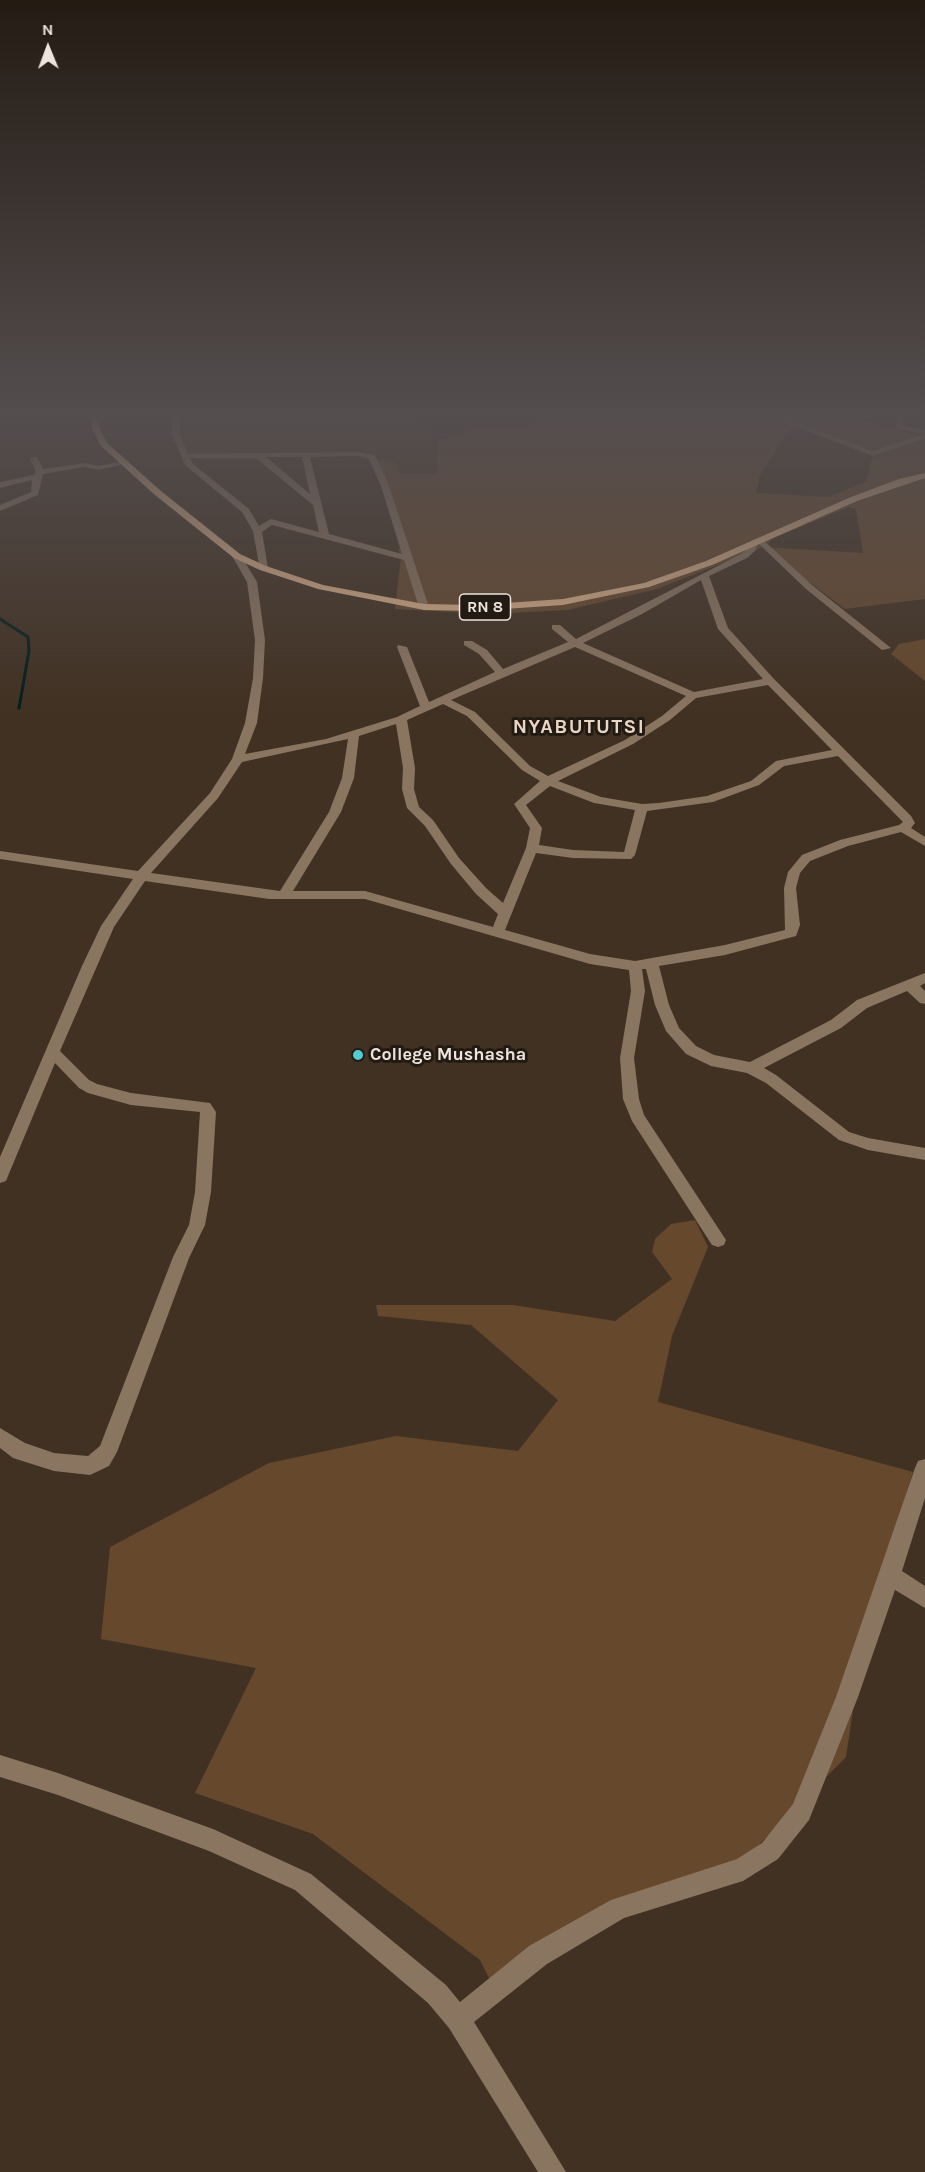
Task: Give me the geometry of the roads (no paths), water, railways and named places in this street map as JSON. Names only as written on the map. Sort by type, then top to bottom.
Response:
[{"type":"main road","name":"RN 8","points":[[186,514],[237,556],[263,568],[321,587],[424,607],[476,608],[530,605],[613,594],[680,574],[819,514]]},
{"type":"street","points":[[248,514],[257,531],[263,568]]},
{"type":"street","points":[[318,514],[325,537]]},
{"type":"street","points":[[393,514],[424,607]]},
{"type":"street","points":[[257,531],[271,522],[408,558]]},
{"type":"street","points":[[238,759],[354,736],[426,709],[639,612],[704,575],[744,556],[757,541],[886,648]]},
{"type":"street","points":[[0,1176],[108,926],[142,875],[214,795],[238,759],[251,723],[258,678],[260,640],[252,582],[237,556]]},
{"type":"street","points":[[0,855],[283,896],[365,896],[590,959],[635,966],[725,950],[791,933],[793,925],[790,888],[794,872],[800,862],[844,843],[903,828],[909,823],[770,681],[723,629],[704,575]]},
{"type":"street","points":[[556,627],[575,643],[693,695]]},
{"type":"street","points":[[468,643],[483,652],[501,673]]},
{"type":"street","points":[[402,647],[426,709]]},
{"type":"street","points":[[497,933],[532,848],[537,828],[520,804],[548,781],[636,738],[666,718],[693,695],[770,681]]},
{"type":"street","points":[[443,700],[471,714],[526,768],[548,781],[598,800],[642,808],[709,799],[755,783],[780,763],[842,752]]},
{"type":"street","points":[[401,719],[409,768],[408,789],[413,808],[429,823],[481,891],[506,913]]},
{"type":"street","points":[[283,896],[335,812],[348,778],[354,736]]},
{"type":"street","points":[[532,848],[573,854],[627,856],[642,808]]},
{"type":"street","points":[[903,828],[925,842]]},
{"type":"street","points":[[652,964],[663,1005],[674,1031],[691,1050],[711,1060],[751,1068],[771,1079],[844,1136],[868,1144],[925,1154]]},
{"type":"street","points":[[635,966],[638,991],[627,1058],[630,1100],[637,1117],[718,1240]]},
{"type":"street","points":[[751,1068],[836,1024],[862,1004],[925,978]]},
{"type":"street","points":[[910,985],[925,999]]},
{"type":"street","points":[[0,1437],[20,1450],[54,1462],[90,1466],[102,1459],[107,1452],[181,1257],[197,1225],[203,1192],[208,1112],[205,1107],[131,1099],[93,1089],[84,1084],[53,1053]]},
{"type":"street","points":[[458,2019],[538,1955],[619,1908],[743,1869],[770,1851],[801,1812],[847,1697],[925,1468]]},
{"type":"street","points":[[890,1575],[925,1598]]},
{"type":"street","points":[[0,1766],[58,1784],[213,1841],[303,1882],[437,1994],[458,2019],[553,2172]]},
{"type":"waterway","points":[[0,619],[28,637],[29,651],[19,708]]},
{"type":"place","name":"College Mushasha","points":[[358,1055]]},
{"type":"district","name":"NYABUTUTSI","points":[[579,727]]}]
